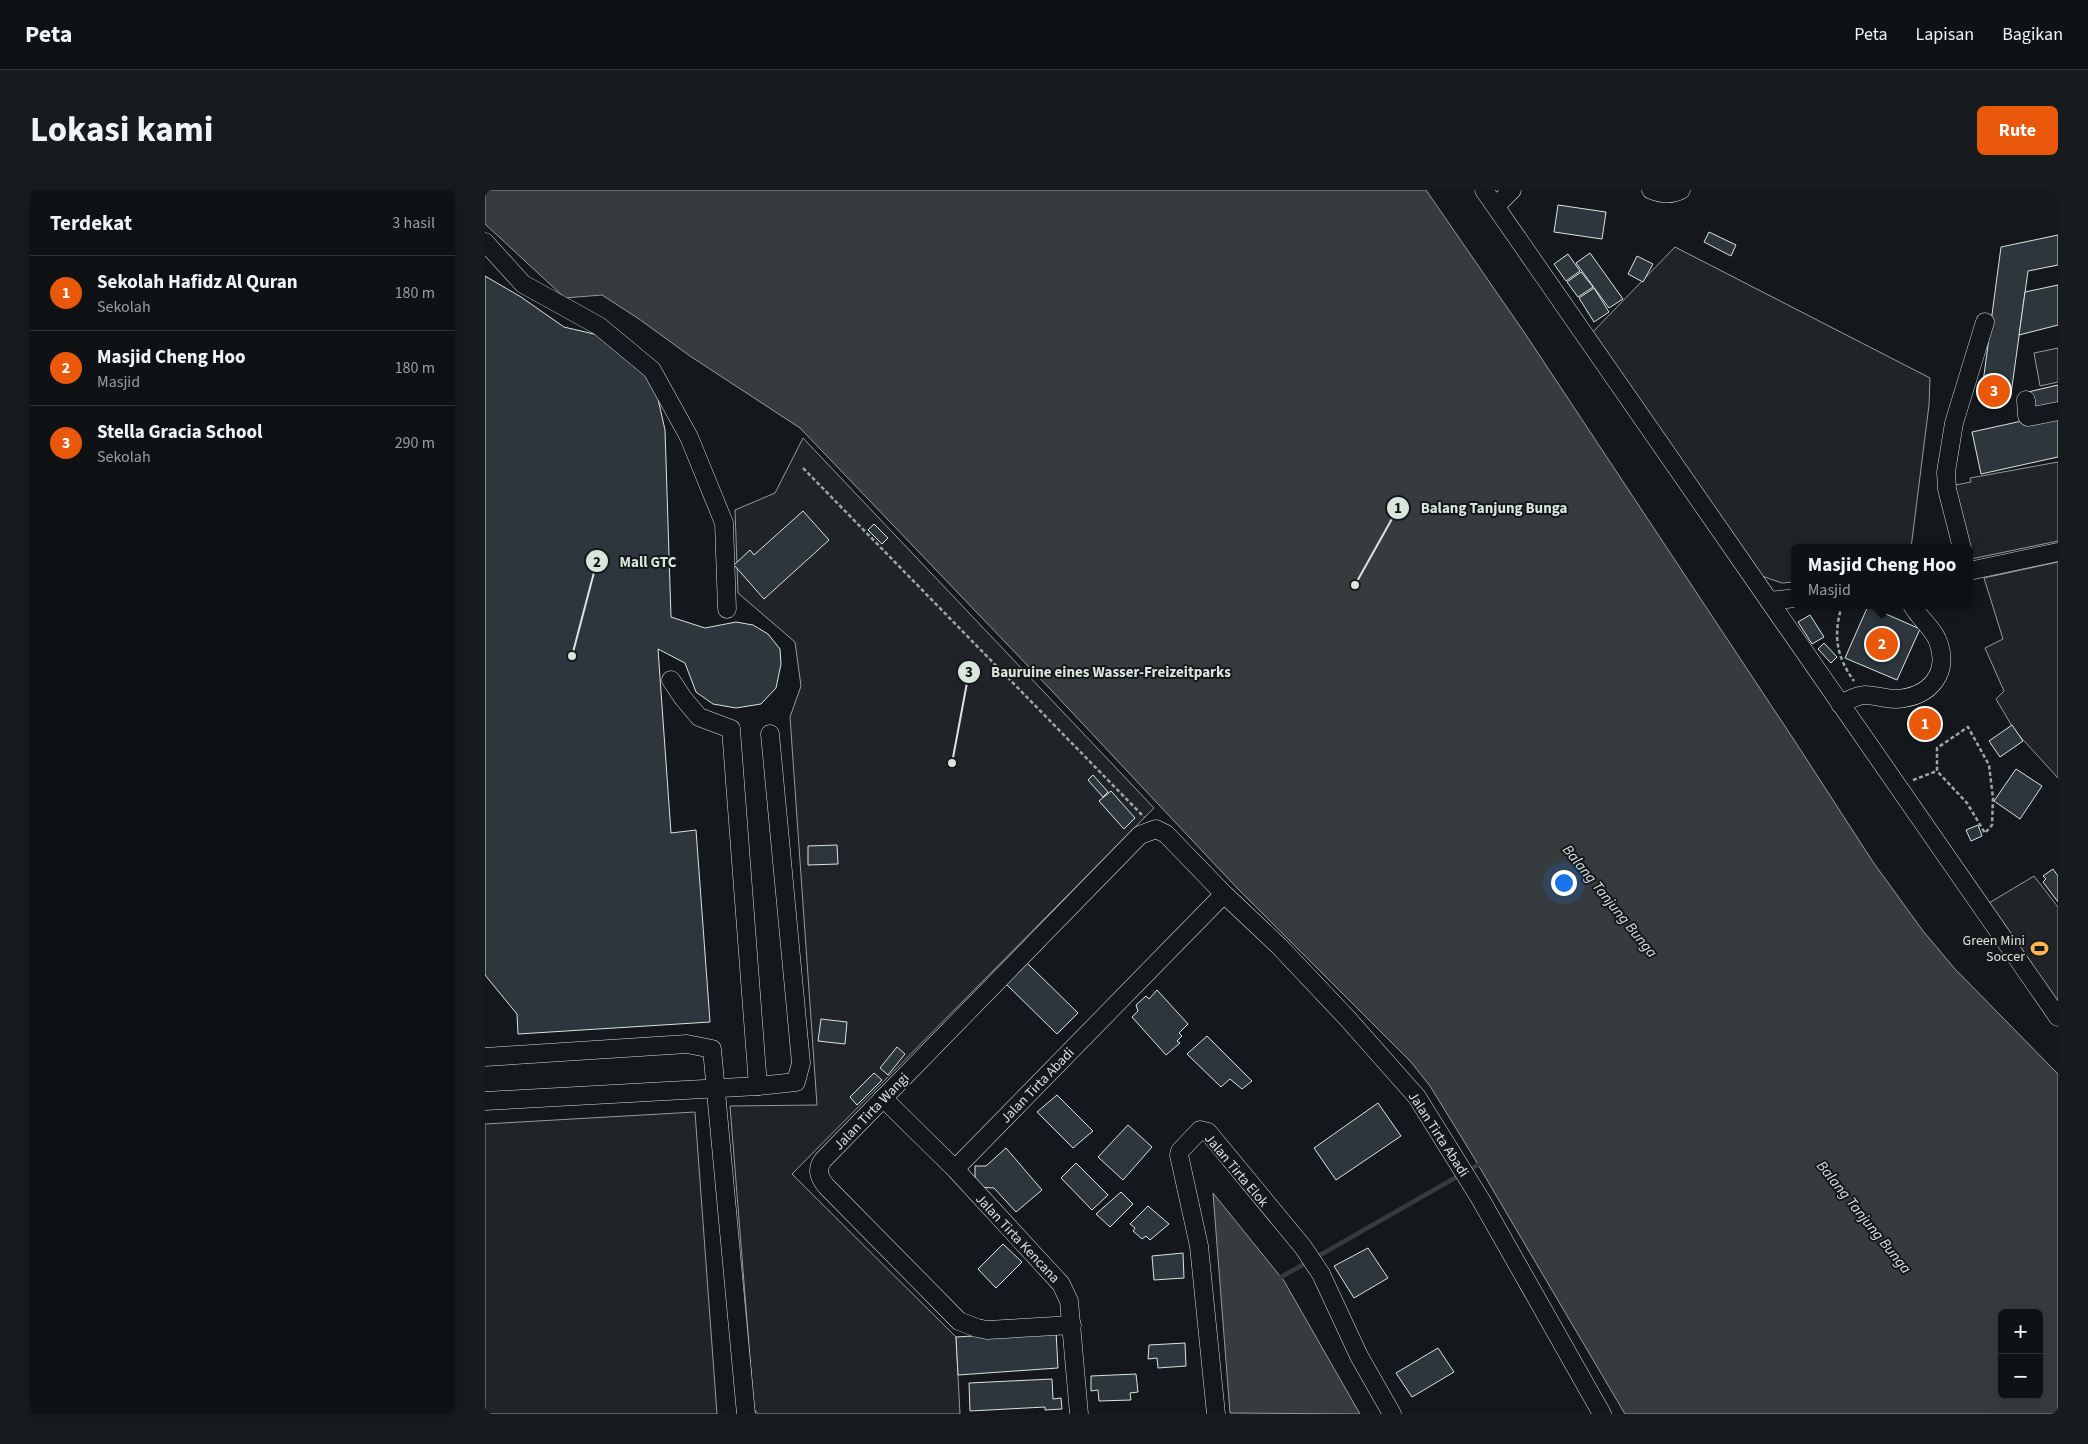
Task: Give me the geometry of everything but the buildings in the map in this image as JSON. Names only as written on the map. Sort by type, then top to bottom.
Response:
[{"type":"street","points":[[1485,190],[2058,1017]]},
{"type":"street","points":[[1496,206],[1512,190]]},
{"type":"street","points":[[1651,190],[1661,194],[1677,193],[1681,190]]},
{"type":"street","points":[[487,250],[523,284],[599,326],[652,370],[689,436],[724,523],[727,609]]},
{"type":"street","points":[[1961,544],[1947,489],[1947,472],[1954,423],[1985,322]]},
{"type":"street","points":[[2026,400],[2028,417],[2058,411]]},
{"type":"street","points":[[1973,570],[2058,552]]},
{"type":"street","points":[[1769,601],[1791,598]]},
{"type":"street","points":[[1840,704],[1864,694],[1896,699],[1928,688],[1939,674],[1942,662],[1937,638],[1915,609]]},
{"type":"street","points":[[671,680],[699,717],[731,729],[758,1086]]},
{"type":"street","points":[[485,1101],[758,1086],[796,1082],[801,1063],[770,734]]},
{"type":"street","name":"Jalan Tirta Abadi","points":[[1156,829],[1166,834],[1224,894],[1279,946],[1421,1103],[1481,1200],[1602,1414]]},
{"type":"street","name":"Jalan Tirta Wangi","points":[[1072,1325],[987,1330],[959,1321],[826,1186],[819,1176],[819,1169],[821,1163],[883,1098],[1140,835],[1156,829]]},
{"type":"street","name":"Jalan Tirta Abadi","points":[[955,1169],[1224,894]]},
{"type":"street","points":[[485,1057],[687,1044],[712,1049],[746,1414]]},
{"type":"street","name":"Jalan Tirta Kencana","points":[[883,1098],[955,1169],[1061,1284],[1069,1301],[1079,1414]]},
{"type":"street","name":"Jalan Tirta Elok","points":[[1215,1414],[1199,1246],[1189,1191],[1179,1155],[1180,1151],[1197,1131],[1201,1130],[1209,1132],[1303,1247],[1321,1274],[1359,1356],[1392,1414]]},
{"type":"path","points":[[803,468],[1156,829]]},
{"type":"path","points":[[1841,609],[1837,620],[1836,644],[1846,670],[1864,694]]},
{"type":"path","points":[[1968,727],[1989,765],[1993,798],[1992,825],[1985,833],[1967,803],[1937,771],[1937,748],[1968,727]]},
{"type":"path","points":[[1899,785],[1937,771]]},
{"type":"shaded area","points":[[1675,247],[1930,378],[1929,405],[1912,544],[1791,544],[1791,582],[1782,583],[1756,574],[1587,338]]},
{"type":"shaded area","points":[[2058,348],[2058,382],[2040,386],[2034,353]]},
{"type":"shaded area","points":[[803,438],[1154,808],[792,1174],[956,1337],[960,1414],[758,1414],[754,1409],[730,1106],[817,1105],[790,717],[801,686],[795,642],[738,593],[735,510],[775,493]]},
{"type":"shaded area","points":[[2058,462],[2058,541],[1973,559],[1973,544],[1968,544],[1950,486],[1971,482],[1970,478]]},
{"type":"shaded area","points":[[2058,562],[2058,778],[2015,731],[1996,699],[2004,691],[1985,648],[2003,639],[1984,578]]},
{"type":"shaded area","name":"Green Mini Soccer","points":[[2034,876],[2058,907],[2058,1002],[1989,903]]},
{"type":"shaded area","points":[[695,1112],[717,1414],[485,1414],[485,1124]]},
{"type":"water","points":[[485,190],[1426,190],[1526,335],[1873,862],[1923,931],[1955,969],[2058,1074],[2058,1414],[1625,1414],[1470,1151],[1430,1086],[1411,1062],[1237,888],[1051,690],[800,428],[690,356],[602,295],[565,298],[485,224]]},
{"type":"water","points":[[1213,1193],[1284,1281],[1360,1414],[1230,1413]]},
{"type":"waterway","points":[[1467,1171],[1478,1165]]},
{"type":"waterway","points":[[1315,1258],[1460,1175]]},
{"type":"waterway","points":[[1281,1277],[1308,1262]]},
{"type":"place","name":"Stella Gracia School","points":[[1994,391]]},
{"type":"place","name":"Balang Tanjung Bunga","points":[[1355,585]]},
{"type":"place","name":"Masjid Cheng Hoo","points":[[1882,644]]},
{"type":"place","name":"Mall GTC","points":[[572,656]]},
{"type":"place","name":"Sekolah Hafidz Al Quran","points":[[1925,724]]},
{"type":"place","name":"Bauruine eines Wasser-Freizeitparks","points":[[952,763]]},
{"type":"place","name":"Green Mini Soccer","points":[[2039,948]]}]
